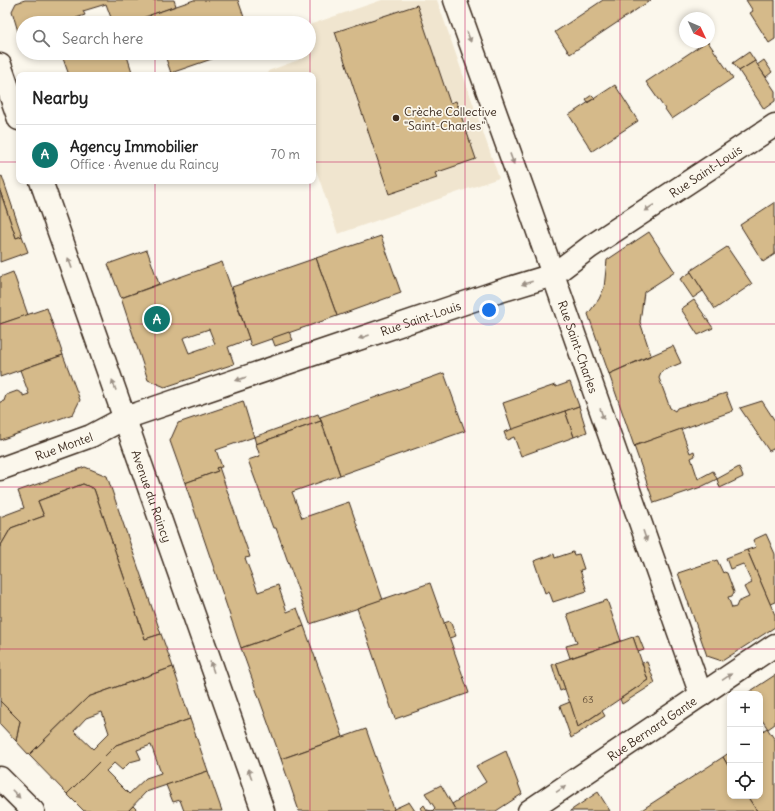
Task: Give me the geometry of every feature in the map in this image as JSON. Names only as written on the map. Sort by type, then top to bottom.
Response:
[{"type":"street","name":"Rue Saint-Charles","points":[[455,0],[701,695]]},
{"type":"street","points":[[0,65],[16,110]]},
{"type":"street","name":"Rue Saint-Louis","points":[[125,418],[482,297],[553,275],[590,247],[775,125]]},
{"type":"street","name":"Avenue du Raincy","points":[[42,184],[263,811]]},
{"type":"street","name":"Rue Montel","points":[[0,469],[91,436],[125,418]]},
{"type":"street","name":"Rue Bernard Gante","points":[[529,811],[775,645]]},
{"type":"street","points":[[0,778],[32,811]]},
{"type":"shaded area","name":"Crèche Collective \"Saint-Charles\"","points":[[382,0],[437,0],[499,178],[338,234],[316,170],[316,72],[268,71],[298,60],[316,60],[316,23]]},
{"type":"building","points":[[25,0],[174,0],[176,6],[148,16],[110,16],[106,4],[83,11],[85,15],[82,16],[16,16],[16,25],[12,11],[16,3]]},
{"type":"building","points":[[194,0],[238,0],[244,16],[150,16]]},
{"type":"building","points":[[603,0],[651,0],[570,54],[555,32]]},
{"type":"building","points":[[746,0],[775,0],[775,39],[769,43],[750,13],[753,11]]},
{"type":"building","points":[[417,5],[450,103],[456,101],[476,159],[435,173],[437,178],[389,194],[335,32]]},
{"type":"building","points":[[697,48],[712,48],[733,78],[672,119],[646,82]]},
{"type":"building","points":[[749,52],[755,61],[739,71],[733,63]]},
{"type":"building","points":[[64,60],[128,60],[132,72],[68,72]]},
{"type":"building","points":[[166,60],[209,60],[174,72],[171,72]]},
{"type":"building","points":[[764,60],[772,72],[766,77],[757,65]]},
{"type":"building","points":[[755,61],[775,91],[775,101],[764,109],[739,71]]},
{"type":"building","points":[[615,85],[638,121],[592,151],[569,115]]},
{"type":"building","points":[[592,95],[595,98],[588,102],[586,99]]},
{"type":"building","points":[[2,176],[22,236],[16,238],[0,191],[0,177]]},
{"type":"building","points":[[0,191],[16,238],[22,236],[28,252],[0,262]]},
{"type":"building","points":[[775,202],[775,254],[763,262],[740,225]]},
{"type":"building","points":[[649,232],[675,272],[644,292],[640,322],[651,355],[609,374],[588,314],[599,299],[604,288],[607,260]]},
{"type":"building","points":[[381,236],[401,293],[337,316],[316,258]]},
{"type":"building","points":[[727,247],[752,284],[715,309],[690,271]]},
{"type":"building","points":[[147,250],[159,284],[121,298],[108,264]]},
{"type":"building","points":[[316,258],[337,316],[251,346],[232,287]]},
{"type":"building","points":[[222,262],[249,339],[228,347],[234,364],[165,387],[148,380],[121,298]],"holes":[[[209,329],[215,344],[189,353],[183,338]]]},
{"type":"building","points":[[13,272],[28,315],[0,324],[0,277]]},
{"type":"building","points":[[691,272],[703,291],[693,298],[680,279]]},
{"type":"building","points":[[694,300],[713,328],[698,335],[681,309]]},
{"type":"building","points":[[47,308],[63,355],[0,377],[0,324]]},
{"type":"building","points":[[289,332],[293,340],[275,346],[272,338]]},
{"type":"building","points":[[673,346],[681,363],[662,371],[659,378],[670,408],[675,411],[677,408],[726,393],[733,411],[634,446],[609,374]]},
{"type":"building","points":[[63,355],[80,400],[73,414],[0,440],[0,402],[4,401],[6,395],[17,391],[23,394],[23,396],[29,394],[20,370]]},
{"type":"building","points":[[444,373],[465,431],[340,475],[320,417]]},
{"type":"building","points":[[570,382],[579,406],[512,430],[503,403],[555,385],[556,387]]},
{"type":"building","points":[[243,401],[254,437],[216,450],[222,467],[216,468],[218,471],[185,483],[170,441],[178,423]]},
{"type":"building","points":[[762,401],[775,421],[775,448],[769,451],[740,408]]},
{"type":"building","points":[[579,406],[587,432],[574,437],[565,411]]},
{"type":"building","points":[[565,411],[574,437],[521,456],[514,437],[507,440],[504,432]]},
{"type":"building","points":[[318,414],[321,421],[256,444],[254,437]]},
{"type":"building","points":[[321,421],[340,475],[292,492],[302,518],[349,502],[383,600],[310,624],[276,528],[273,528],[248,460],[260,456],[256,444]]},
{"type":"building","points":[[681,429],[690,453],[694,451],[695,456],[691,458],[698,479],[713,471],[717,479],[701,487],[654,503],[634,446]]},
{"type":"building","points":[[85,467],[107,476],[161,634],[145,639],[94,489],[83,484],[38,501],[44,516],[11,528],[0,547],[0,517],[24,508],[18,491]]},
{"type":"building","points":[[219,467],[250,557],[245,558],[258,592],[278,585],[287,612],[297,608],[304,626],[241,648],[185,483],[218,471],[216,468]]},
{"type":"building","points":[[739,467],[743,477],[720,488],[717,479]]},
{"type":"building","points":[[83,484],[94,489],[145,639],[161,634],[173,667],[88,697],[29,755],[16,741],[20,721],[0,701],[0,547],[11,528],[44,516],[38,501]]},
{"type":"building","points":[[766,534],[775,554],[775,602],[770,604],[747,550],[756,547],[753,540]]},
{"type":"building","points":[[747,550],[775,615],[775,627],[722,661],[707,656],[678,573],[717,560],[723,573],[727,573],[734,592],[732,596],[728,597],[732,608],[736,607],[738,602],[749,597],[744,587],[752,583],[743,564],[730,569],[726,558]]},
{"type":"building","points":[[573,552],[574,555],[579,554],[584,569],[580,570],[587,591],[553,602],[549,591],[545,593],[534,561],[554,554],[555,558]]},
{"type":"building","points":[[430,583],[469,693],[395,719],[357,608]]},
{"type":"building","points":[[607,600],[621,641],[570,658],[566,646],[577,643],[567,614]]},
{"type":"building","points":[[450,621],[456,636],[449,638],[444,623]]},
{"type":"building","points":[[304,626],[343,737],[281,759],[241,648]]},
{"type":"building","points":[[638,635],[644,650],[638,652],[633,637]]},
{"type":"building","points":[[633,637],[648,680],[578,727],[556,663]]},
{"type":"building","points":[[647,662],[655,683],[622,704],[620,699],[648,680],[642,663]]},
{"type":"building","points":[[556,663],[565,689],[560,691],[552,665]]},
{"type":"building","points":[[173,667],[190,719],[116,745],[67,794],[29,755],[88,697]],"holes":[[[102,712],[109,733],[93,749],[74,731],[86,718]]]},
{"type":"building","points":[[775,675],[775,724],[768,729],[763,722],[763,691],[751,691]]},
{"type":"building","points":[[0,701],[20,721],[16,741],[0,724]]},
{"type":"building","points":[[570,702],[578,727],[602,711],[605,716],[571,738],[560,706]]},
{"type":"building","points":[[190,719],[208,771],[146,792],[128,811],[84,811],[67,794],[116,745]],"holes":[[[151,745],[161,773],[146,778],[129,794],[106,771],[114,763],[122,770],[130,762],[141,759],[137,750]]]},
{"type":"building","points":[[767,728],[775,740],[775,811],[757,811],[749,799],[763,799],[763,731]]},
{"type":"building","points":[[366,729],[394,809],[392,811],[299,811],[281,759]]},
{"type":"building","points":[[506,751],[522,794],[496,811],[456,811],[452,804],[486,782],[476,766]]},
{"type":"building","points":[[727,754],[727,764],[723,757]]},
{"type":"building","points":[[723,757],[727,764],[727,799],[749,799],[757,811],[640,811]]},
{"type":"building","points":[[208,771],[222,811],[184,811],[180,800],[173,802],[166,785]]},
{"type":"building","points":[[441,785],[456,811],[432,811],[435,808],[425,793]]},
{"type":"building","points":[[598,792],[610,811],[570,811]]},
{"type":"building","points":[[409,802],[415,811],[392,811],[394,809]]},
{"type":"building","points":[[424,805],[427,810],[432,811],[423,811],[421,808]]},
{"type":"building","points":[[133,806],[138,811],[128,811]]},
{"type":"place","name":"Crèche Collective \"Saint-Charles\"","points":[[396,118]]},
{"type":"place","name":"Agency Immobilier","points":[[157,319]]}]
